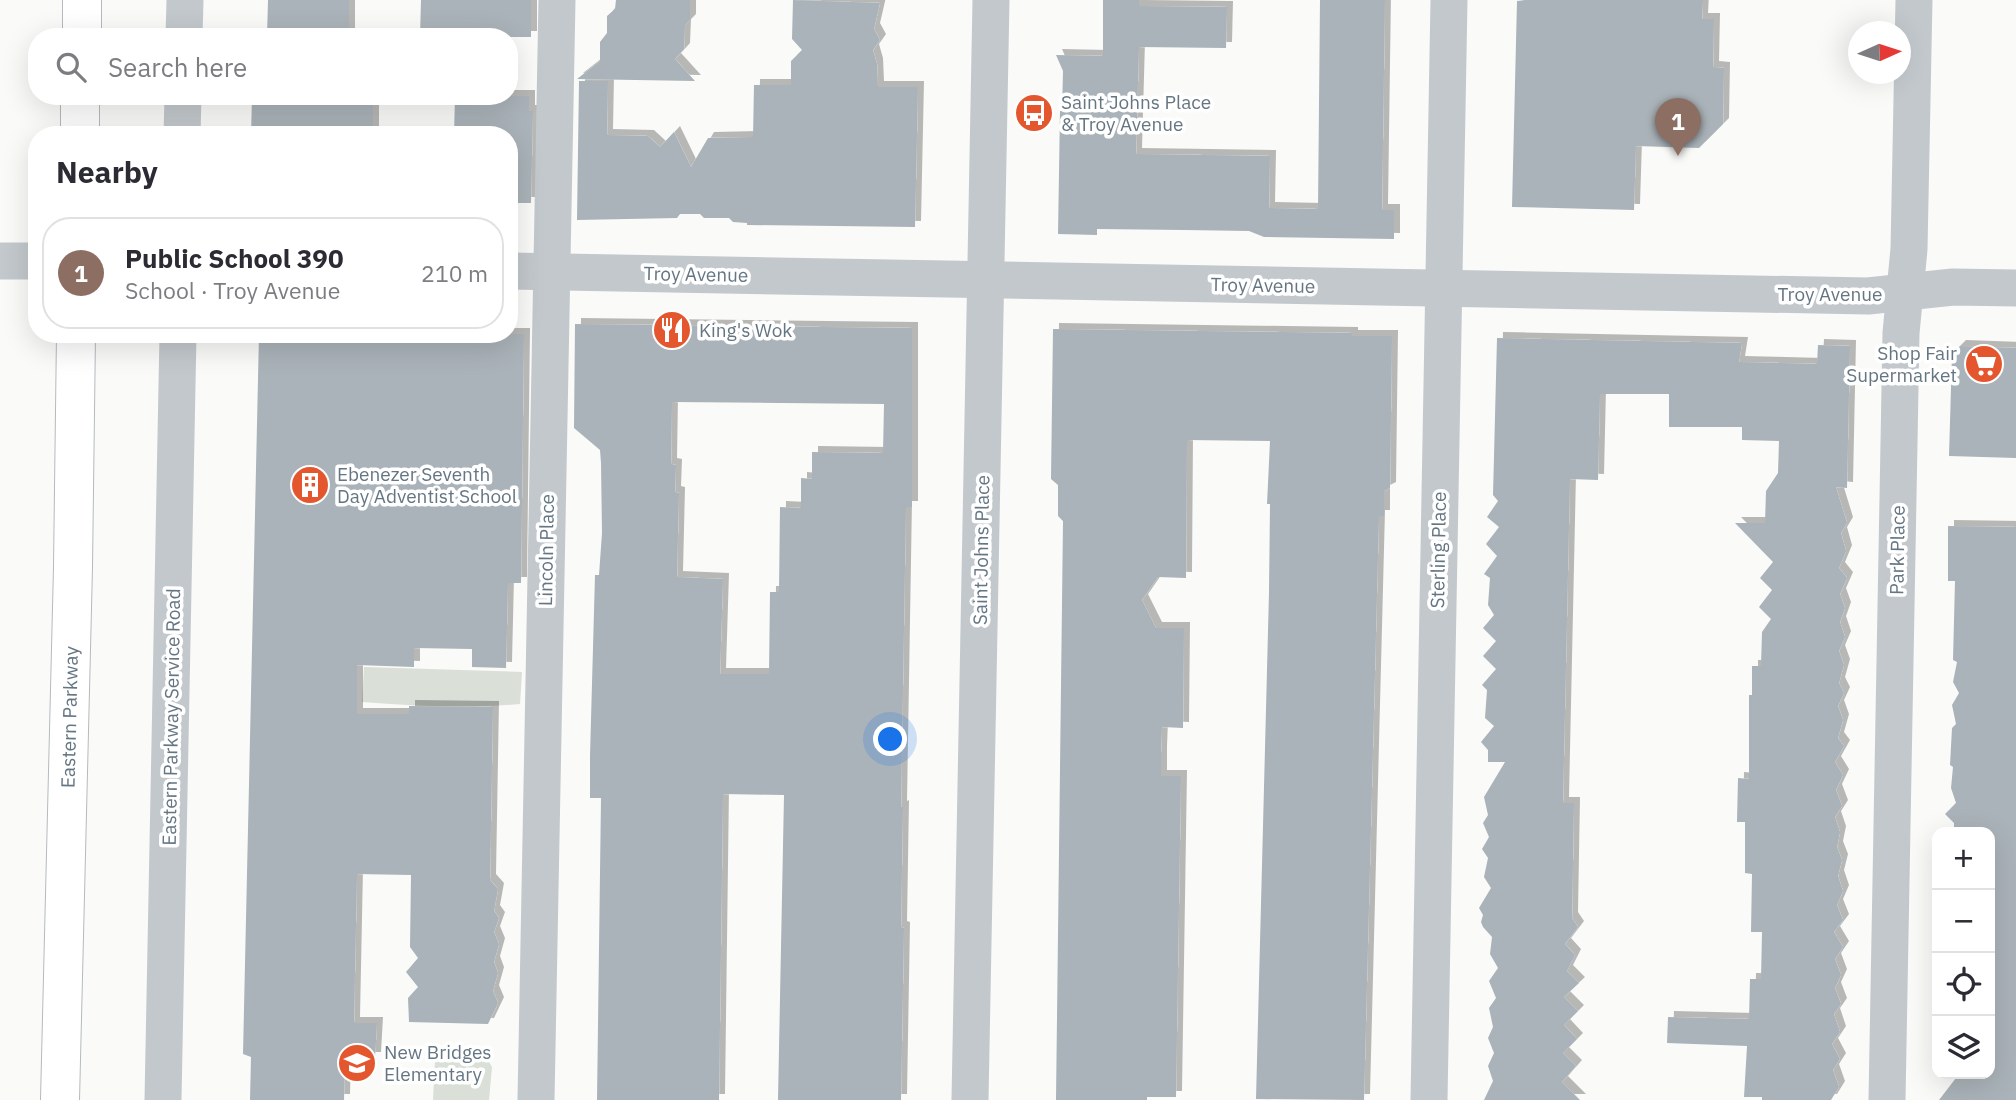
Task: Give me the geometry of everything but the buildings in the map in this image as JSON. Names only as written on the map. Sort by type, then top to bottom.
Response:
[{"type":"main road","points":[[82,0],[82,28]]},
{"type":"main road","points":[[80,105],[80,126]]},
{"type":"main road","name":"Eastern Parkway","points":[[61,1100],[76,343]]},
{"type":"street","points":[[184,28],[185,0]]},
{"type":"street","name":"Lincoln Place","points":[[536,1100],[557,0]]},
{"type":"street","name":"Saint Johns Place","points":[[970,1100],[991,0]]},
{"type":"street","name":"Sterling Place","points":[[1429,1100],[1449,0]]},
{"type":"street","name":"Park Place","points":[[1887,1100],[1901,333],[1909,249],[1914,0]]},
{"type":"street","points":[[183,105],[183,126]]},
{"type":"street","points":[[0,261],[28,261]]},
{"type":"street","name":"Troy Avenue","points":[[518,271],[1868,296],[1953,286],[2016,288]]},
{"type":"street","name":"Eastern Parkway Service Road","points":[[163,1100],[178,343]]},
{"type":"shaded area","points":[[364,667],[522,672],[520,704],[441,706],[362,702]]},
{"type":"shaded area","points":[[455,1052],[482,1053],[482,1062],[489,1062],[492,1067],[489,1100],[433,1100],[435,1060],[454,1061]]},
{"type":"place","name":"Saint Johns Place & Troy Avenue","points":[[1034,113]]},
{"type":"place","name":"Public School 390","points":[[1678,156]]},
{"type":"place","name":"King's Wok","points":[[672,330]]},
{"type":"place","name":"Shop Fair Supermarket","points":[[1984,364]]},
{"type":"place","name":"Ebenezer Seventh Day Adventist School","points":[[310,485]]},
{"type":"place","name":"New Bridges Elementary","points":[[357,1063]]}]
